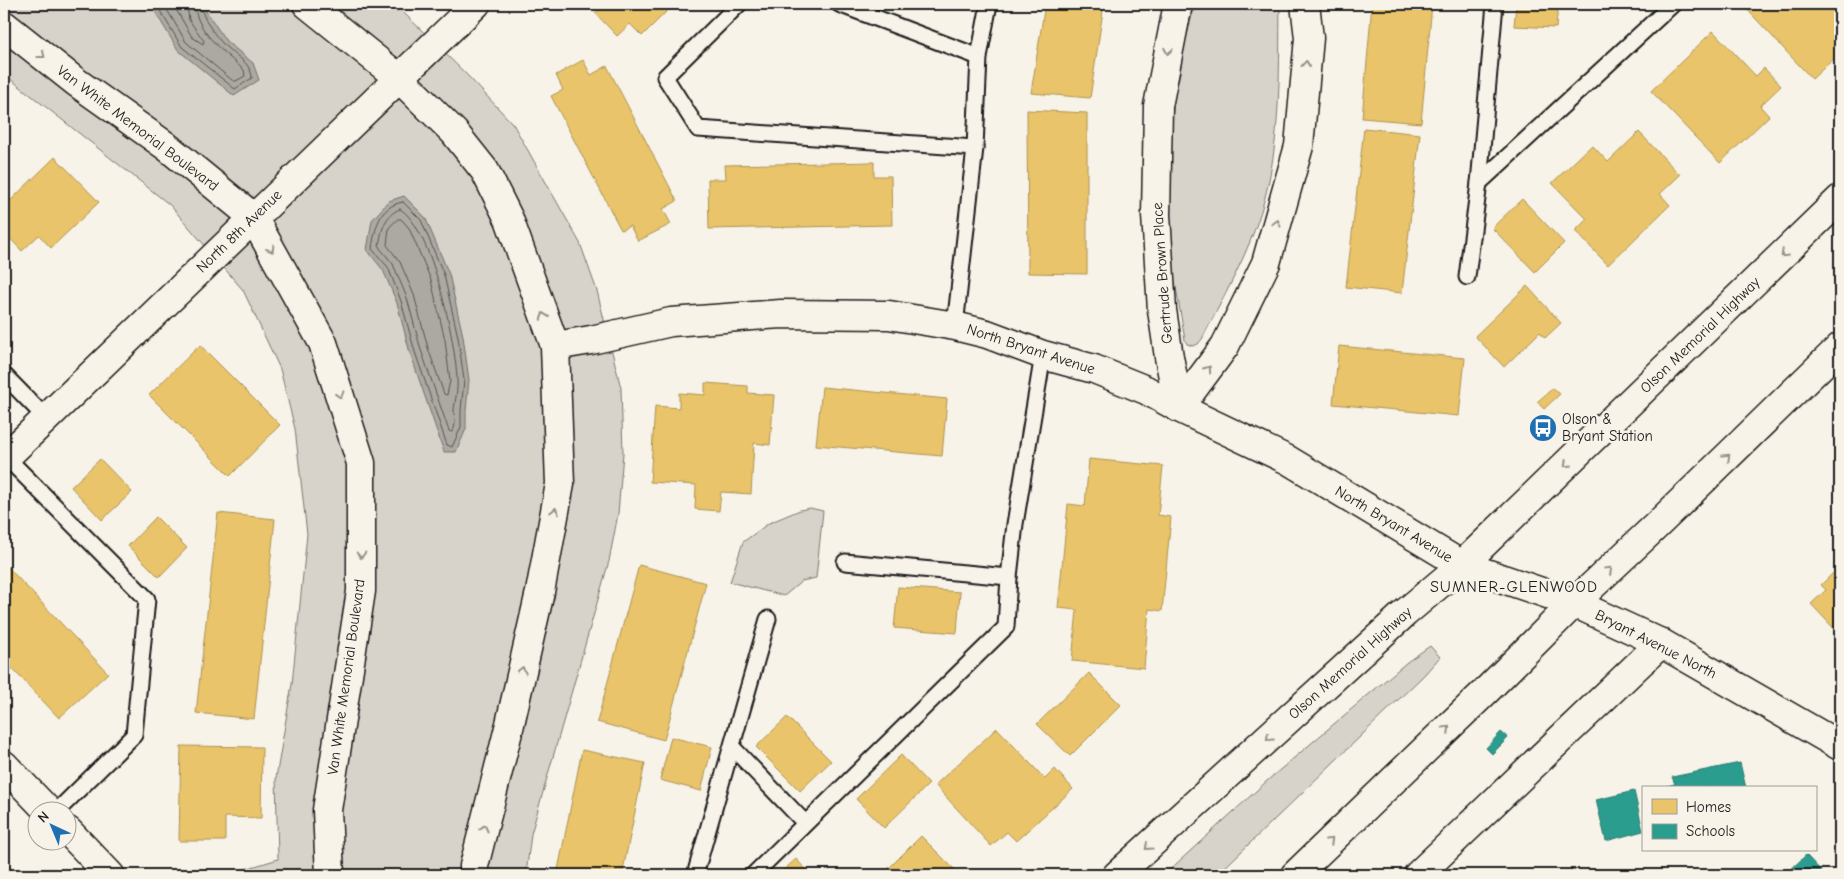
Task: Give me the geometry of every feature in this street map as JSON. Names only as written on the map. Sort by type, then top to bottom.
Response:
[{"type":"street","points":[[307,4],[399,78],[454,132],[485,171],[509,219],[555,346],[560,484],[538,601],[510,724],[474,866],[474,875]]},
{"type":"street","name":"North 8th Avenue","points":[[5,458],[476,4]]},
{"type":"street","name":"Gertrude Brown Place","points":[[1178,4],[1158,106],[1156,215],[1162,310],[1179,408]]},
{"type":"street","points":[[1179,408],[1225,346],[1266,262],[1299,146],[1309,38],[1305,4]]},
{"type":"street","name":"Van White Memorial Boulevard","points":[[4,25],[76,82],[166,146],[253,217],[323,343],[361,463],[361,591],[327,810],[330,875]]},
{"type":"street","name":"Olson Memorial Highway","points":[[1117,875],[1390,626],[1462,565],[1840,200]]},
{"type":"street","name":"North Bryant Avenue","points":[[555,346],[671,322],[781,314],[889,315],[955,326],[987,334],[1043,355],[1094,368],[1146,390],[1179,408],[1288,460],[1462,565]]},
{"type":"street","points":[[1295,875],[1840,347]]},
{"type":"street","name":"Bryant Avenue North","points":[[1462,565],[1574,603],[1661,643],[1840,746]]},
{"type":"street","points":[[1418,875],[1661,643]]},
{"type":"street","points":[[4,765],[39,802]]},
{"type":"street","points":[[78,841],[110,875]]},
{"type":"lane","points":[[740,4],[665,77],[698,129],[975,148]]},
{"type":"lane","points":[[839,4],[979,57]]},
{"type":"lane","points":[[955,326],[975,148],[979,57],[988,4]]},
{"type":"lane","points":[[1467,277],[1479,182],[1495,4]]},
{"type":"lane","points":[[1479,182],[1673,4]]},
{"type":"lane","points":[[752,875],[1006,627],[1015,524],[1043,355]]},
{"type":"lane","points":[[4,375],[46,418]]},
{"type":"lane","points":[[5,458],[147,599],[134,735],[66,802]]},
{"type":"lane","points":[[845,562],[1009,577]]},
{"type":"lane","points":[[696,875],[768,619]]},
{"type":"lane","points":[[732,747],[805,823]]},
{"type":"shaded area","points":[[4,4],[411,4],[403,12],[468,76],[513,124],[580,243],[597,291],[621,388],[623,453],[618,514],[609,561],[531,834],[526,875],[173,875],[239,871],[278,859],[276,778],[292,684],[307,534],[295,429],[280,369],[243,290],[170,205],[4,74]]},
{"type":"shaded area","points":[[1195,4],[1280,4],[1279,88],[1271,172],[1256,226],[1238,269],[1202,339],[1193,346],[1187,344],[1185,340],[1171,258],[1168,165],[1176,77]]},
{"type":"shaded area","points":[[810,508],[823,511],[816,578],[802,581],[784,596],[730,582],[743,542],[769,523],[800,510]]},
{"type":"shaded area","points":[[1430,646],[1440,657],[1424,675],[1217,875],[1164,875],[1268,780],[1407,662]]},
{"type":"water","points":[[155,4],[206,4],[206,11],[226,41],[253,63],[259,80],[234,96],[178,50],[154,10]]},
{"type":"water","points":[[404,196],[425,217],[449,274],[463,336],[469,380],[466,429],[456,452],[444,452],[410,353],[397,303],[383,270],[367,250],[372,220],[389,201]]},
{"type":"building: Homes","points":[[605,4],[674,4],[642,36],[630,24],[617,36],[595,13]]},
{"type":"building: Homes","points":[[1045,4],[1104,4],[1090,98],[1031,93]]},
{"type":"building: Homes","points":[[1372,4],[1432,4],[1421,123],[1362,118]]},
{"type":"building: Homes","points":[[1516,4],[1558,4],[1556,28],[1514,26]]},
{"type":"building: Homes","points":[[1630,4],[1642,4],[1636,10]]},
{"type":"building: Homes","points":[[1742,4],[1840,4],[1840,53],[1812,79]]},
{"type":"building: Homes","points":[[1713,31],[1756,76],[1764,68],[1781,86],[1760,106],[1769,116],[1720,163],[1651,91]]},
{"type":"building: Homes","points":[[583,60],[591,75],[607,66],[677,201],[663,209],[671,224],[638,241],[630,226],[621,230],[551,96],[563,90],[556,75]]},
{"type":"building: Homes","points":[[1027,110],[1087,113],[1087,274],[1028,273]]},
{"type":"building: Homes","points":[[1364,128],[1420,134],[1402,293],[1346,287]]},
{"type":"building: Homes","points":[[1639,132],[1680,175],[1660,194],[1670,205],[1608,265],[1575,231],[1587,219],[1552,183],[1592,145],[1608,162]]},
{"type":"building: Homes","points":[[55,157],[99,202],[51,248],[39,235],[22,251],[4,232],[4,207]]},
{"type":"building: Homes","points":[[874,162],[874,176],[891,176],[892,225],[709,229],[708,179],[726,179],[725,165]]},
{"type":"building: Homes","points":[[1522,199],[1564,243],[1535,272],[1492,228]]},
{"type":"building: Homes","points":[[1527,286],[1561,323],[1545,338],[1540,332],[1504,367],[1475,336]]},
{"type":"building: Homes","points":[[200,345],[280,425],[230,476],[149,395]]},
{"type":"building: Homes","points":[[1339,346],[1465,358],[1459,416],[1333,404]]},
{"type":"building: Homes","points":[[705,383],[748,386],[748,393],[774,395],[770,445],[754,443],[751,494],[721,492],[719,511],[695,509],[696,485],[650,482],[655,406],[679,408],[679,393],[705,395]]},
{"type":"building: Homes","points":[[822,387],[947,399],[942,456],[816,445]]},
{"type":"building: Homes","points":[[1553,388],[1560,394],[1544,409],[1537,402]]},
{"type":"building: Homes","points":[[100,459],[132,492],[102,520],[71,487]]},
{"type":"building: Homes","points":[[1089,459],[1163,466],[1158,515],[1171,517],[1162,611],[1149,609],[1144,668],[1072,661],[1077,610],[1058,608],[1068,504],[1085,506]]},
{"type":"building: Homes","points":[[218,513],[275,519],[254,719],[196,713]]},
{"type":"building: Homes","points":[[156,517],[187,548],[159,577],[128,546]]},
{"type":"building: Homes","points":[[4,563],[108,673],[59,718],[4,660]]},
{"type":"building: Homes","points":[[639,565],[706,583],[664,740],[597,722]]},
{"type":"building: Homes","points":[[1833,573],[1840,580],[1840,635],[1811,604],[1826,590],[1821,585]]},
{"type":"building: Homes","points":[[898,587],[960,592],[957,633],[894,628]]},
{"type":"building: Homes","points":[[1089,673],[1121,705],[1070,756],[1037,724]]},
{"type":"building: Homes","points":[[787,717],[831,761],[800,791],[756,747]]},
{"type":"building: Homes","points":[[997,728],[1045,779],[1055,769],[1073,789],[1016,841],[1007,832],[991,846],[935,785]]},
{"type":"building: Homes","points":[[671,737],[712,747],[701,791],[660,780]]},
{"type":"building: Homes","points":[[181,746],[262,747],[261,818],[225,817],[225,841],[179,841]]},
{"type":"building: Homes","points":[[582,750],[645,763],[622,875],[557,875]]},
{"type":"building: Homes","points":[[901,755],[929,784],[884,828],[856,799]]},
{"type":"building: Homes","points":[[921,836],[960,875],[882,875]]},
{"type":"building: Homes","points":[[796,859],[811,875],[778,875]]},
{"type":"building: Schools","points":[[1501,732],[1508,738],[1492,754],[1486,748]]},
{"type":"building: Schools","points":[[1740,763],[1746,786],[1667,786],[1675,784],[1672,777]]},
{"type":"building: Schools","points":[[1634,791],[1642,831],[1606,841],[1596,800]]},
{"type":"building: Schools","points":[[1806,855],[1825,875],[1785,875]]},
{"type":"place","name":"Olson & Bryant Station","points":[[1543,428]]},
{"type":"district","name":"SUMNER-GLENWOOD","points":[[1514,587]]}]
